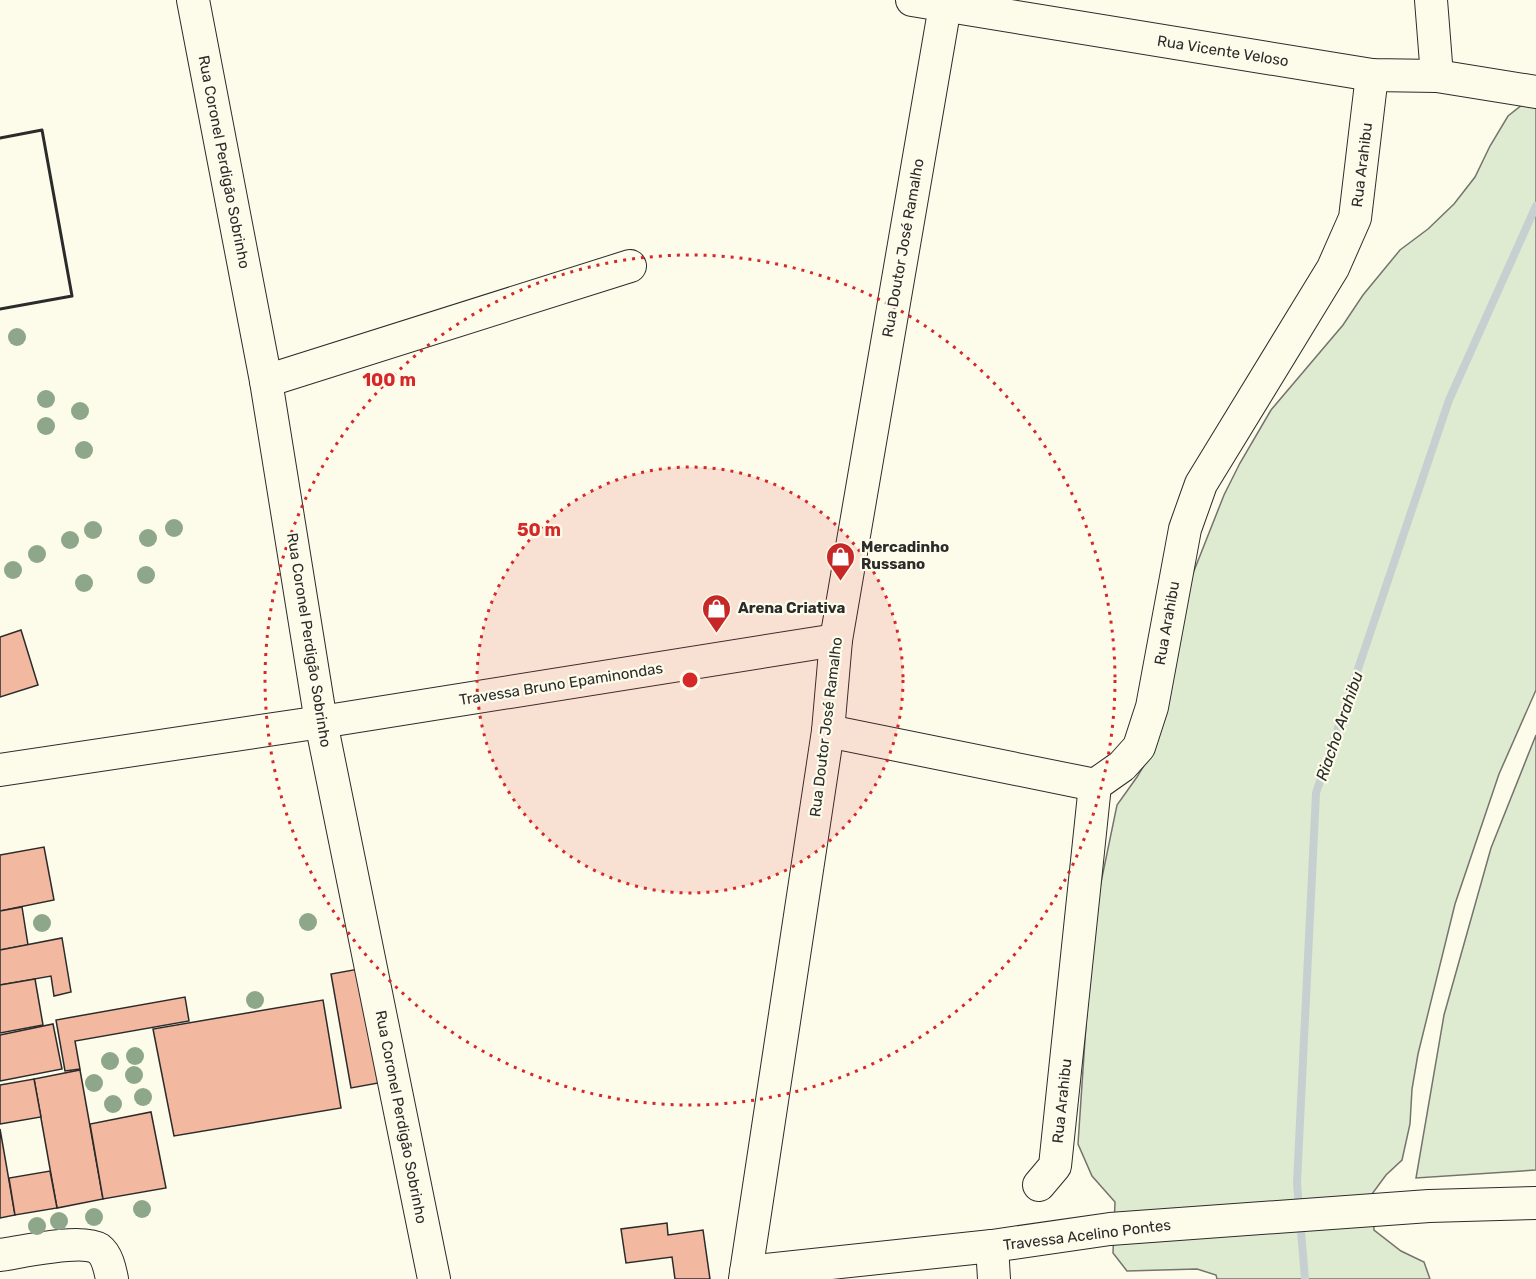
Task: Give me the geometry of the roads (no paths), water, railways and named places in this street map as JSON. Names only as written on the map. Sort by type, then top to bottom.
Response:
[{"type":"street","name":"Rua Coronel Perdigão Sobrinho","points":[[193,0],[266,381],[321,722],[434,1279]]},
{"type":"street","name":"Rua Vicente Veloso","points":[[912,0],[946,3],[1372,75],[1437,76],[1536,92]]},
{"type":"street","points":[[1431,0],[1437,76]]},
{"type":"street","name":"Rua Doutor José Ramalho","points":[[746,1276],[828,731],[836,640],[946,3]]},
{"type":"street","name":"Rua Arahibu","points":[[1040,1185],[1055,1166],[1095,785],[1122,766],[1139,747],[1152,707],[1185,529],[1201,484],[1333,267],[1355,218],[1364,158],[1372,75]]},
{"type":"street","points":[[266,381],[630,266]]},
{"type":"street","name":"Travessa Bruno Epaminondas","points":[[0,770],[321,722],[836,640]]},
{"type":"street","points":[[828,731],[1095,785]]},
{"type":"street","name":"Travessa Acelino Pontes","points":[[746,1276],[1110,1229],[1429,1206],[1536,1203]]},
{"type":"street","points":[[0,1255],[73,1244],[88,1246],[99,1250],[110,1267],[112,1279]]},
{"type":"street","points":[[992,1246],[994,1279]]},
{"type":"waterway","name":"Riacho Arahibu","points":[[1305,1279],[1297,1183],[1316,793],[1449,400],[1536,206]]},
{"type":"place","name":"Mercadinho Russano","points":[[840,582]]},
{"type":"place","name":"Arena Criativa","points":[[717,634]]}]
